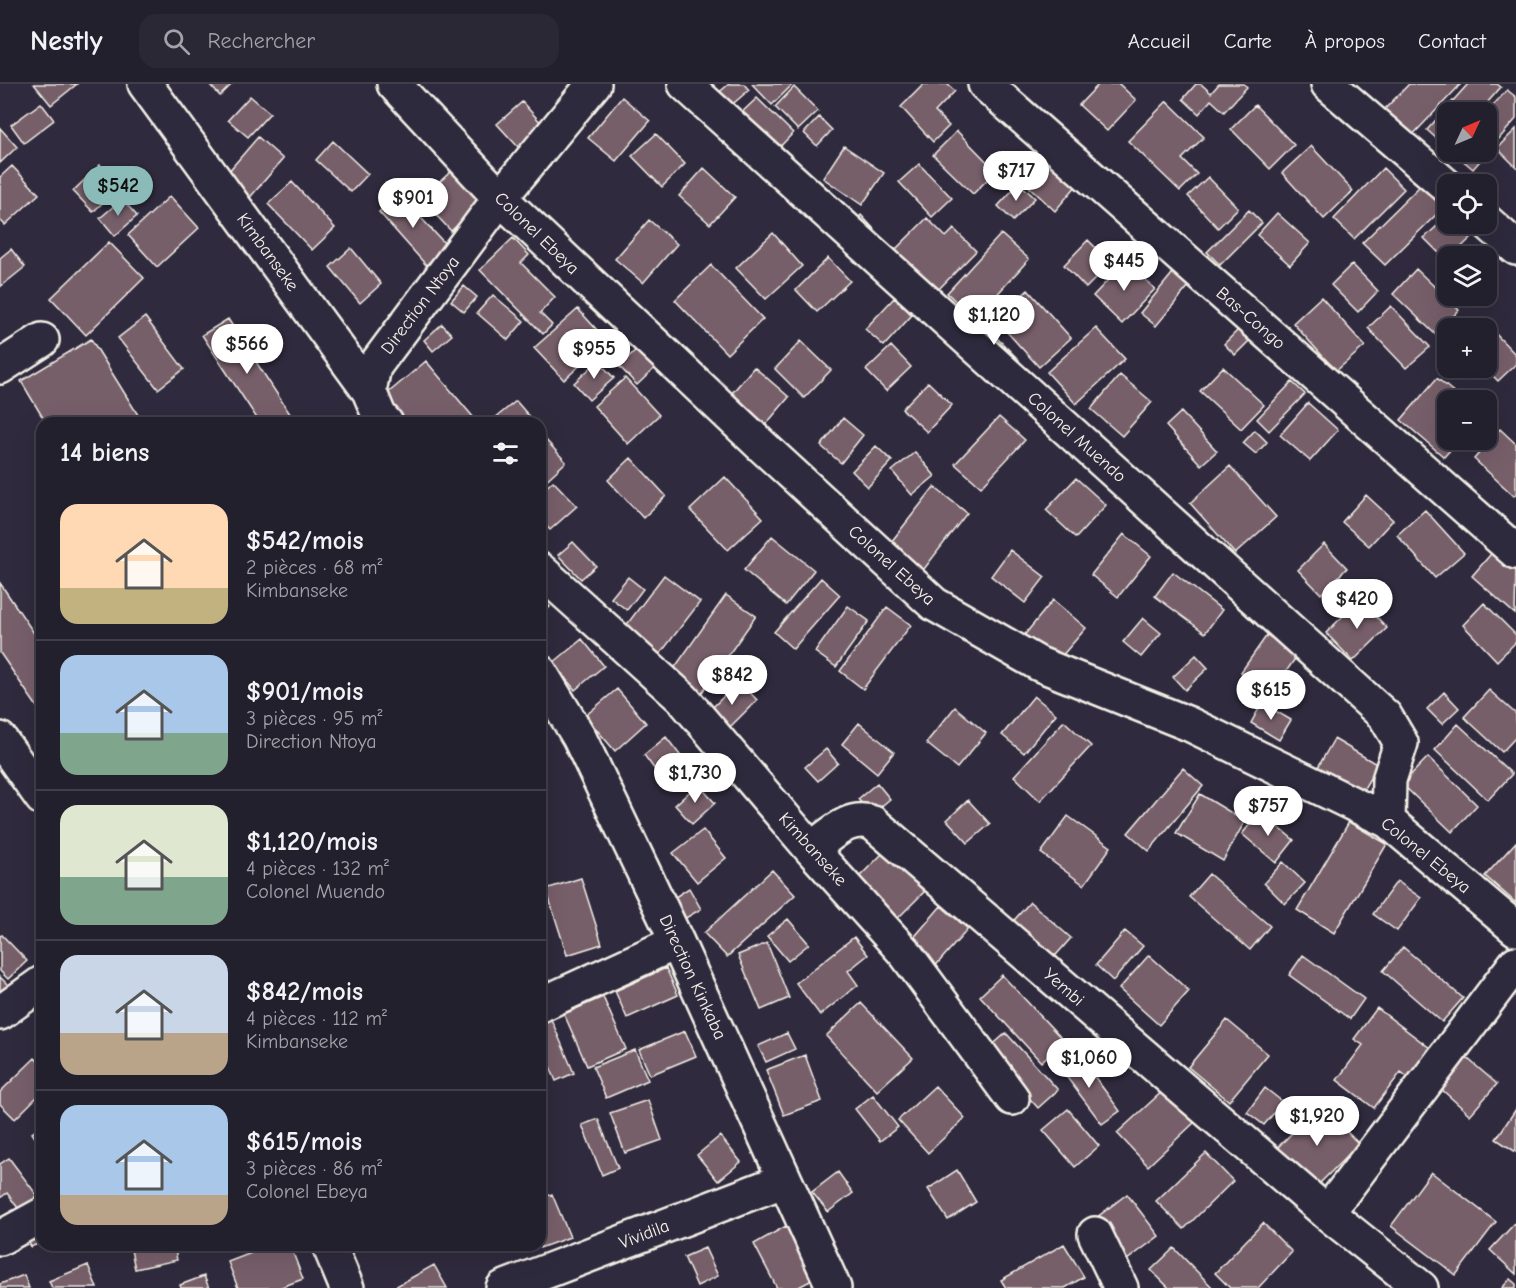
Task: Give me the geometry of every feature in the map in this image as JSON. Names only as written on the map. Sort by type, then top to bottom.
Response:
[{"type":"street","name":"Kimbanseke","points":[[145,84],[369,390],[381,417]]},
{"type":"street","name":"Colonel Ebeya","points":[[394,84],[500,198],[762,446],[934,604],[1039,664],[1189,724],[1388,821],[1516,929]]},
{"type":"street","name":"Direction Ntoya","points":[[369,390],[374,367],[500,198],[594,84]]},
{"type":"street","name":"Colonel Muendo","points":[[685,84],[1385,716],[1401,743],[1389,780],[1388,821]]},
{"type":"street","name":"Bas-Congo","points":[[986,84],[1516,552]]},
{"type":"street","points":[[1328,84],[1437,178]]},
{"type":"street","points":[[1497,231],[1516,248]]},
{"type":"street","points":[[0,367],[42,340]]},
{"type":"street","name":"Kimbanseke","points":[[546,575],[683,699],[811,849],[905,953],[1012,1098]]},
{"type":"street","name":"Direction Kinkaba","points":[[546,682],[579,737],[677,942],[834,1288]]},
{"type":"street","points":[[0,740],[36,790]]},
{"type":"street","name":"Yembi","points":[[811,849],[849,823],[862,819],[873,823],[1327,1213],[1421,1288]]},
{"type":"street","points":[[546,1002],[677,942]]},
{"type":"street","points":[[1327,1213],[1516,963]]},
{"type":"street","points":[[0,1012],[36,987]]},
{"type":"street","name":"Vividila","points":[[503,1288],[785,1180]]},
{"type":"street","points":[[0,1238],[36,1218]]},
{"type":"street","points":[[1095,1234],[1117,1287]]},
{"type":"street","points":[[332,1251],[347,1288]]},
{"type":"building","points":[[34,84],[77,84],[51,105]]},
{"type":"building","points":[[209,84],[232,84],[220,96]]},
{"type":"building","points":[[729,84],[744,84],[749,90],[728,108],[716,95]]},
{"type":"building","points":[[752,84],[793,84],[772,105]]},
{"type":"building","points":[[924,84],[947,84],[955,91],[935,112],[949,126],[933,142],[901,107]]},
{"type":"building","points":[[1099,84],[1119,84],[1136,100],[1107,131],[1079,105]]},
{"type":"building","points":[[1196,84],[1201,84],[1211,93],[1219,84],[1244,84],[1247,87],[1224,112],[1211,100],[1199,114],[1183,99]]},
{"type":"building","points":[[1409,84],[1461,84],[1444,102],[1437,102],[1437,109],[1407,141],[1380,114]]},
{"type":"building","points":[[1468,84],[1497,84],[1501,87],[1488,102],[1452,102]]},
{"type":"building","points":[[794,87],[818,111],[798,130],[775,107]]},
{"type":"building","points":[[1507,90],[1516,97],[1516,119],[1497,141],[1497,102]]},
{"type":"building","points":[[250,96],[270,113],[248,137],[228,120]]},
{"type":"building","points":[[622,97],[650,121],[616,161],[588,138]]},
{"type":"building","points":[[757,98],[793,133],[776,151],[739,115]]},
{"type":"building","points":[[1167,101],[1204,137],[1182,159],[1197,174],[1180,191],[1128,141]]},
{"type":"building","points":[[522,102],[543,125],[519,148],[497,124]]},
{"type":"building","points":[[41,103],[54,120],[24,143],[11,125]]},
{"type":"building","points":[[1255,105],[1294,145],[1270,169],[1231,129]]},
{"type":"building","points":[[819,117],[832,130],[817,146],[804,133]]},
{"type":"building","points":[[1437,119],[1437,139],[1427,130]]},
{"type":"building","points":[[0,128],[17,147],[0,163]]},
{"type":"building","points":[[1516,129],[1516,167],[1497,148]]},
{"type":"building","points":[[957,131],[996,171],[973,194],[933,155]]},
{"type":"building","points":[[656,134],[685,164],[662,187],[632,156]]},
{"type":"building","points":[[258,137],[283,159],[247,201],[222,179]]},
{"type":"building","points":[[333,141],[368,174],[351,192],[316,160]]},
{"type":"building","points":[[844,146],[884,173],[862,205],[823,178]]},
{"type":"building","points":[[1311,146],[1353,191],[1324,219],[1282,173]]},
{"type":"building","points":[[1042,159],[1055,170],[1062,162],[1082,179],[1055,211],[1023,181]]},
{"type":"building","points":[[1465,162],[1479,162],[1473,169]]},
{"type":"building","points":[[459,164],[489,195],[451,231],[421,199]]},
{"type":"building","points":[[919,164],[952,198],[932,217],[899,182]]},
{"type":"building","points":[[100,165],[120,186],[93,212],[73,191]]},
{"type":"building","points":[[12,166],[39,194],[5,225],[0,220],[0,177]]},
{"type":"building","points":[[704,168],[735,197],[710,224],[679,196]]},
{"type":"building","points":[[1383,168],[1404,189],[1354,239],[1334,219]]},
{"type":"building","points":[[1208,177],[1238,208],[1218,228],[1188,196]]},
{"type":"building","points":[[292,182],[335,228],[312,250],[268,204]]},
{"type":"building","points":[[1019,183],[1035,198],[1013,221],[998,206]]},
{"type":"building","points":[[1423,183],[1437,198],[1437,214],[1385,265],[1362,243]]},
{"type":"building","points":[[399,194],[447,246],[426,265],[379,212]]},
{"type":"building","points":[[170,196],[199,228],[157,267],[128,235]]},
{"type":"building","points":[[122,199],[137,216],[115,236],[100,218]]},
{"type":"building","points":[[1249,210],[1262,223],[1220,265],[1207,252]]},
{"type":"building","points":[[1277,213],[1310,243],[1290,265],[1257,235]]},
{"type":"building","points":[[861,215],[874,229],[865,238],[852,225]]},
{"type":"building","points":[[927,218],[946,237],[954,229],[976,251],[934,294],[888,257]]},
{"type":"building","points":[[649,220],[677,244],[643,283],[615,259]]},
{"type":"building","points":[[1437,226],[1437,234],[1475,234],[1462,246],[1437,246],[1437,251],[1424,238]]},
{"type":"building","points":[[773,233],[802,266],[766,299],[736,268]]},
{"type":"building","points":[[1001,234],[1029,259],[975,319],[947,293]]},
{"type":"building","points":[[513,238],[529,255],[521,263],[555,297],[540,313],[552,325],[543,334],[480,270]]},
{"type":"building","points":[[1088,240],[1111,263],[1086,288],[1064,265]]},
{"type":"building","points":[[109,242],[144,278],[86,335],[51,298]]},
{"type":"building","points":[[351,248],[381,284],[360,303],[330,267]]},
{"type":"building","points":[[11,249],[25,267],[0,287],[0,258]]},
{"type":"building","points":[[828,258],[850,281],[817,312],[796,290]]},
{"type":"building","points":[[1126,261],[1155,289],[1122,324],[1093,296]]},
{"type":"building","points":[[1181,263],[1197,276],[1156,326],[1140,313]]},
{"type":"building","points":[[1352,264],[1378,291],[1358,312],[1331,285]]},
{"type":"building","points":[[711,265],[763,319],[727,354],[675,300]]},
{"type":"building","points":[[1416,269],[1437,289],[1437,306],[1455,306],[1459,310],[1452,318],[1437,318],[1436,335],[1393,294]]},
{"type":"building","points":[[464,286],[477,297],[464,312],[451,301]]},
{"type":"building","points":[[1028,290],[1071,338],[1039,367],[995,319]]},
{"type":"building","points":[[493,295],[524,321],[508,340],[477,313]]},
{"type":"building","points":[[1321,297],[1365,346],[1336,371],[1293,323]]},
{"type":"building","points":[[894,298],[912,315],[884,346],[865,329]]},
{"type":"building","points":[[1391,306],[1430,347],[1406,368],[1368,328]]},
{"type":"building","points":[[578,309],[607,341],[564,380],[534,348]]},
{"type":"building","points":[[145,317],[184,369],[158,389],[118,338]]},
{"type":"building","points":[[228,319],[292,417],[256,417],[202,335]]},
{"type":"building","points":[[981,322],[1019,360],[1008,371],[970,333]]},
{"type":"building","points":[[442,324],[452,335],[433,351],[424,340]]},
{"type":"building","points":[[1096,328],[1125,359],[1076,404],[1047,372]]},
{"type":"building","points":[[1238,330],[1249,341],[1235,355],[1224,344]]},
{"type":"building","points":[[1497,335],[1516,355],[1516,364],[1498,381],[1495,378],[1497,378]]},
{"type":"building","points":[[91,339],[139,417],[42,417],[21,381]]},
{"type":"building","points":[[801,341],[831,370],[804,398],[775,369]]},
{"type":"building","points":[[891,346],[911,367],[886,391],[866,370]]},
{"type":"building","points":[[638,348],[656,367],[637,385],[619,366]]},
{"type":"building","points":[[426,361],[473,417],[399,417],[382,398]]},
{"type":"building","points":[[598,361],[614,378],[589,400],[574,383]]},
{"type":"building","points":[[754,367],[789,397],[762,429],[727,399]]},
{"type":"building","points":[[1223,367],[1264,405],[1241,429],[1200,391]]},
{"type":"building","points":[[1120,375],[1152,402],[1122,436],[1091,409]]},
{"type":"building","points":[[625,378],[659,415],[628,444],[594,406]]},
{"type":"building","points":[[1437,378],[1451,390],[1437,390],[1437,450],[1450,450],[1444,457],[1401,420]]},
{"type":"building","points":[[928,382],[952,405],[927,432],[902,409]]},
{"type":"building","points":[[1292,382],[1305,394],[1269,431],[1257,419]]},
{"type":"building","points":[[516,401],[530,417],[496,417]]},
{"type":"building","points":[[1308,403],[1338,430],[1310,461],[1280,435]]},
{"type":"building","points":[[1181,412],[1217,451],[1201,465],[1166,426]]},
{"type":"building","points":[[999,417],[1025,440],[981,487],[955,464]]},
{"type":"building","points":[[843,418],[863,435],[841,463],[821,446]]},
{"type":"building","points":[[1500,429],[1516,444],[1516,494],[1514,496],[1474,459],[1482,450],[1497,450],[1497,432]]},
{"type":"building","points":[[1255,430],[1267,442],[1256,454],[1243,443]]},
{"type":"building","points":[[546,440],[566,462],[546,480]]},
{"type":"building","points":[[876,446],[892,461],[868,487],[852,471]]},
{"type":"building","points":[[915,452],[935,476],[912,495],[892,471]]},
{"type":"building","points":[[631,458],[666,496],[643,518],[608,480]]},
{"type":"building","points":[[1230,466],[1276,517],[1235,554],[1190,503]]},
{"type":"building","points":[[725,477],[763,518],[728,550],[690,510]]},
{"type":"building","points":[[1076,478],[1106,505],[1076,538],[1046,510]]},
{"type":"building","points":[[553,481],[577,506],[550,530],[546,526],[546,487]]},
{"type":"building","points":[[934,487],[967,513],[921,573],[888,546]]},
{"type":"building","points":[[1366,495],[1393,520],[1369,546],[1342,522]]},
{"type":"building","points":[[1425,510],[1464,553],[1435,578],[1397,535]]},
{"type":"building","points":[[1124,534],[1151,556],[1118,597],[1091,575]]},
{"type":"building","points":[[772,536],[814,570],[786,605],[744,570]]},
{"type":"building","points":[[573,542],[596,566],[581,579],[558,555]]},
{"type":"building","points":[[1324,544],[1347,568],[1321,594],[1298,570]]},
{"type":"building","points":[[1496,548],[1516,566],[1515,614],[1472,576]]},
{"type":"building","points":[[1010,550],[1045,577],[1025,603],[991,576]]},
{"type":"building","points":[[1173,572],[1222,610],[1205,633],[1155,596]]},
{"type":"building","points":[[664,575],[700,602],[657,658],[622,631]]},
{"type":"building","points":[[628,577],[643,589],[627,610],[611,598]]},
{"type":"building","points":[[821,578],[840,595],[793,649],[774,632]]},
{"type":"building","points":[[0,583],[36,636],[36,705],[0,653]]},
{"type":"building","points":[[726,595],[756,616],[698,698],[668,677]]},
{"type":"building","points":[[1360,599],[1387,628],[1353,661],[1326,633]]},
{"type":"building","points":[[1053,600],[1086,628],[1054,665],[1022,638]]},
{"type":"building","points":[[1484,603],[1516,635],[1516,642],[1497,661],[1463,625]]},
{"type":"building","points":[[848,606],[869,621],[836,667],[815,652]]},
{"type":"building","points":[[887,607],[911,625],[863,689],[840,671]]},
{"type":"building","points":[[1143,618],[1161,633],[1141,657],[1123,642]]},
{"type":"building","points":[[1267,635],[1297,656],[1271,693],[1241,672]]},
{"type":"building","points":[[582,639],[604,666],[575,690],[553,663]]},
{"type":"building","points":[[1196,655],[1208,668],[1185,690],[1173,677]]},
{"type":"building","points":[[739,681],[757,700],[725,732],[707,713]]},
{"type":"building","points":[[617,689],[646,723],[615,751],[585,716]]},
{"type":"building","points":[[1489,690],[1516,714],[1516,737],[1502,752],[1464,717]]},
{"type":"building","points":[[1444,692],[1459,708],[1442,724],[1427,709]]},
{"type":"building","points":[[1034,696],[1056,714],[1024,753],[1002,735]]},
{"type":"building","points":[[1262,703],[1291,720],[1279,740],[1251,723]]},
{"type":"building","points":[[955,707],[986,733],[957,768],[926,743]]},
{"type":"building","points":[[1064,721],[1091,746],[1040,801],[1014,776]]},
{"type":"building","points":[[859,723],[894,752],[877,773],[842,744]]},
{"type":"building","points":[[1458,724],[1512,774],[1488,800],[1435,750]]},
{"type":"building","points":[[666,737],[690,768],[667,786],[644,755]]},
{"type":"building","points":[[1334,739],[1378,765],[1360,795],[1317,769]]},
{"type":"building","points":[[826,749],[838,763],[818,781],[805,767]]},
{"type":"building","points":[[1428,757],[1477,805],[1452,832],[1402,784]]},
{"type":"building","points":[[1183,768],[1203,786],[1149,851],[1128,833]]},
{"type":"building","points":[[877,783],[890,799],[871,815],[858,799]]},
{"type":"building","points":[[698,784],[715,803],[692,824],[675,805]]},
{"type":"building","points":[[1200,794],[1245,821],[1223,861],[1176,833]]},
{"type":"building","points":[[968,800],[990,824],[968,843],[947,820]]},
{"type":"building","points":[[1260,812],[1294,840],[1276,863],[1242,834]]},
{"type":"building","points":[[1068,816],[1111,847],[1084,885],[1041,853]]},
{"type":"building","points":[[1349,822],[1387,844],[1334,933],[1297,910]]},
{"type":"building","points":[[703,830],[726,858],[697,882],[673,853]]},
{"type":"building","points":[[1516,842],[1516,903],[1485,876]]},
{"type":"building","points":[[887,849],[927,889],[892,924],[852,884]]},
{"type":"building","points":[[1283,862],[1305,883],[1285,904],[1264,883]]},
{"type":"building","points":[[772,870],[795,895],[727,957],[704,933]]},
{"type":"building","points":[[1209,874],[1270,926],[1250,950],[1189,897]]},
{"type":"building","points":[[581,878],[602,944],[567,955],[546,889]]},
{"type":"building","points":[[1397,881],[1421,898],[1397,931],[1373,914]]},
{"type":"building","points":[[689,888],[701,909],[684,919],[672,899]]},
{"type":"building","points":[[1030,902],[1071,938],[1050,962],[1009,926]]},
{"type":"building","points":[[941,906],[968,929],[931,971],[904,949]]},
{"type":"building","points":[[788,919],[809,944],[788,961],[767,936]]},
{"type":"building","points":[[1125,931],[1143,946],[1113,981],[1096,965]]},
{"type":"building","points":[[2,935],[27,961],[8,979],[0,971],[0,936]]},
{"type":"building","points":[[854,937],[868,955],[848,971],[858,985],[820,1015],[796,983]]},
{"type":"building","points":[[767,943],[789,998],[761,1010],[738,955]]},
{"type":"building","points":[[1403,947],[1463,998],[1442,1022],[1383,971]]},
{"type":"building","points":[[1149,955],[1189,991],[1159,1025],[1119,989]]},
{"type":"building","points":[[1303,955],[1364,999],[1350,1019],[1289,975]]},
{"type":"building","points":[[666,968],[678,995],[627,1018],[615,991]]},
{"type":"building","points":[[1002,975],[1064,1041],[1041,1062],[980,996]]},
{"type":"building","points":[[0,977],[17,994],[0,1010]]},
{"type":"building","points":[[603,997],[626,1049],[587,1066],[564,1014]]},
{"type":"building","points":[[861,1003],[913,1058],[877,1091],[826,1036]]},
{"type":"building","points":[[1377,1008],[1435,1052],[1413,1081],[1401,1072],[1374,1108],[1337,1080],[1363,1045],[1354,1039]]},
{"type":"building","points":[[548,1012],[574,1073],[556,1081],[546,1057],[546,1013]]},
{"type":"building","points":[[1227,1020],[1268,1054],[1229,1101],[1188,1067]]},
{"type":"building","points":[[685,1031],[696,1056],[650,1075],[639,1050]]},
{"type":"building","points":[[787,1033],[795,1049],[766,1062],[758,1046]]},
{"type":"building","points":[[1006,1033],[1058,1090],[1038,1108],[987,1050]]},
{"type":"building","points":[[635,1050],[648,1080],[606,1098],[593,1067]]},
{"type":"building","points":[[1077,1053],[1120,1111],[1102,1124],[1059,1067]]},
{"type":"building","points":[[805,1055],[822,1101],[784,1115],[766,1070]]},
{"type":"building","points":[[1467,1058],[1497,1084],[1470,1115],[1440,1088]]},
{"type":"building","points":[[36,1059],[36,1098],[15,1119],[0,1104],[0,1092]]},
{"type":"building","points":[[935,1086],[965,1118],[928,1153],[898,1120]]},
{"type":"building","points":[[1166,1088],[1196,1121],[1148,1166],[1117,1133]]},
{"type":"building","points":[[1265,1088],[1283,1102],[1264,1125],[1247,1112]]},
{"type":"building","points":[[873,1095],[898,1127],[880,1141],[855,1109]]},
{"type":"building","points":[[648,1100],[662,1140],[625,1153],[610,1113]]},
{"type":"building","points":[[1320,1105],[1359,1144],[1315,1188],[1275,1150]]},
{"type":"building","points":[[1068,1109],[1099,1146],[1075,1167],[1043,1130]]},
{"type":"building","points":[[1516,1109],[1516,1152],[1496,1139]]},
{"type":"building","points":[[598,1119],[618,1168],[602,1175],[582,1125]]},
{"type":"building","points":[[720,1136],[741,1162],[718,1181],[697,1155]]},
{"type":"building","points":[[1206,1153],[1233,1181],[1184,1229],[1156,1201]]},
{"type":"building","points":[[9,1158],[36,1194],[36,1206],[23,1215],[7,1193],[0,1198],[0,1164]]},
{"type":"building","points":[[957,1170],[976,1202],[948,1220],[928,1189]]},
{"type":"building","points":[[838,1172],[853,1193],[828,1212],[812,1192]]},
{"type":"building","points":[[1431,1172],[1496,1222],[1456,1275],[1391,1226]]},
{"type":"building","points":[[552,1194],[570,1237],[546,1246],[546,1196]]},
{"type":"building","points":[[1127,1194],[1159,1236],[1127,1260],[1096,1218]]},
{"type":"building","points":[[1516,1222],[1516,1274],[1490,1250]]},
{"type":"building","points":[[1263,1223],[1292,1252],[1258,1288],[1230,1288],[1215,1273]]},
{"type":"building","points":[[36,1226],[36,1245],[31,1247],[24,1231]]},
{"type":"building","points":[[786,1226],[814,1279],[797,1288],[777,1288],[754,1244]]},
{"type":"building","points":[[1064,1244],[1084,1277],[1065,1288],[1006,1288],[1001,1280]]},
{"type":"building","points":[[705,1248],[718,1276],[697,1286],[684,1257]]},
{"type":"building","points":[[1174,1248],[1213,1288],[1169,1288],[1151,1270]]},
{"type":"building","points":[[131,1251],[175,1251],[177,1260],[135,1269]]},
{"type":"building","points":[[256,1251],[292,1251],[303,1279],[279,1288],[238,1288],[228,1262]]},
{"type":"building","points":[[88,1265],[97,1288],[52,1288],[49,1281]]},
{"type":"building","points":[[434,1265],[447,1288],[393,1288]]},
{"type":"building","points":[[24,1275],[29,1288],[0,1288],[0,1284]]},
{"type":"building","points":[[204,1276],[209,1288],[181,1288],[180,1285]]},
{"type":"building","points":[[1510,1279],[1516,1284],[1516,1288],[1502,1288]]}]
